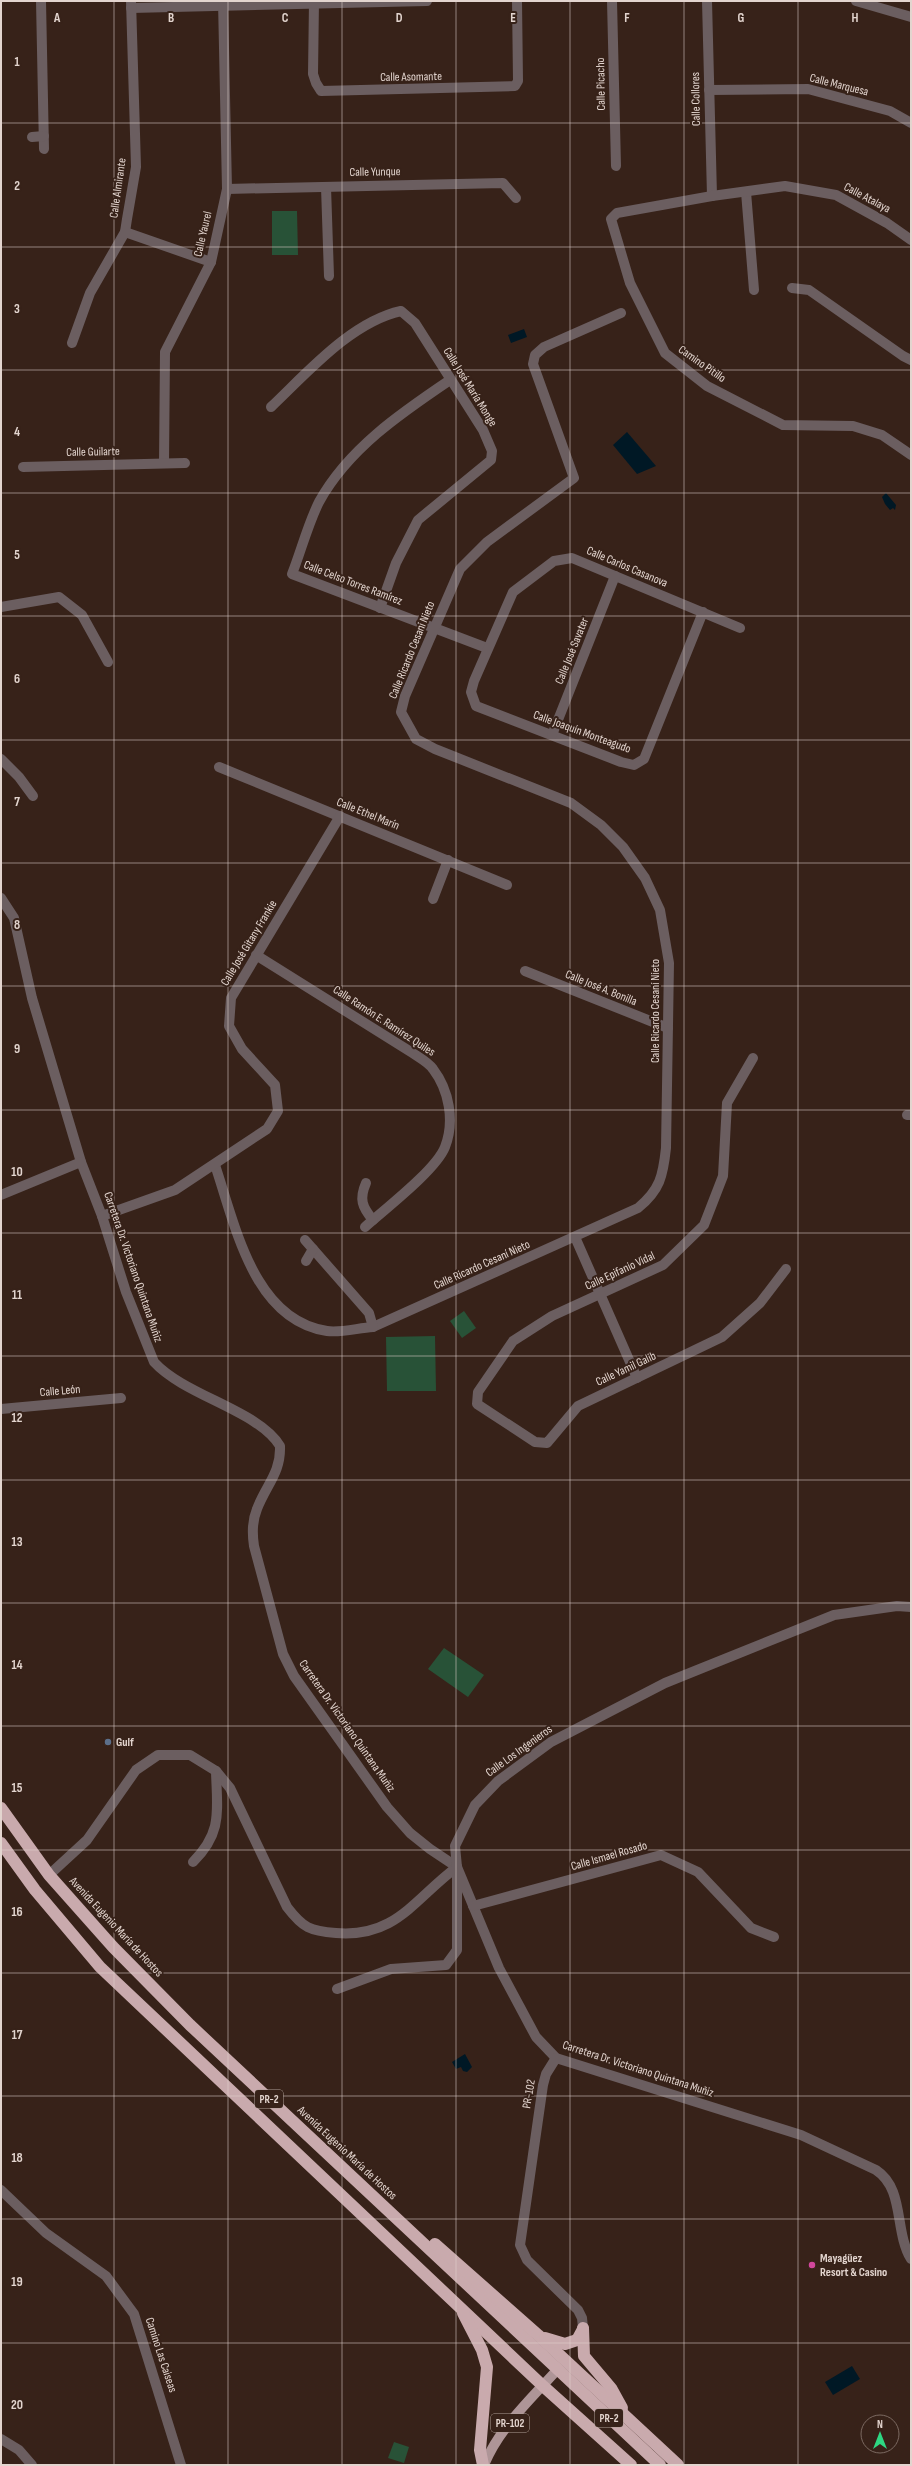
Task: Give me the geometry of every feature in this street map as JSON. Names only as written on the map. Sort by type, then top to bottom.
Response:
[{"type":"highway","name":"Avenida Eugenio María de Hostos","points":[[1,1808],[49,1875],[113,1947],[190,2025],[660,2465]]},
{"type":"highway","name":"PR-2","points":[[1,1843],[35,1890],[100,1967],[543,2386],[631,2465]]},
{"type":"highway","points":[[413,2233],[429,2238],[538,2335],[678,2465]]},
{"type":"highway","points":[[460,2306],[482,2350],[487,2367],[480,2450],[484,2465]]},
{"type":"highway","points":[[538,2335],[556,2343],[565,2344],[577,2340],[583,2328]]},
{"type":"highway","points":[[583,2328],[584,2356],[611,2388],[626,2416]]},
{"type":"main road","name":"PR-102","points":[[484,2465],[492,2447],[504,2430],[557,2370]]},
{"type":"street","points":[[42,1],[44,149]]},
{"type":"street","points":[[131,5],[427,1]]},
{"type":"street","name":"Calle Asomante","points":[[314,2],[313,74],[321,91],[515,86],[518,81],[517,1]]},
{"type":"street","name":"Calle Picacho","points":[[612,1],[616,166]]},
{"type":"street","name":"Calle Collores","points":[[707,1],[712,196]]},
{"type":"street","points":[[856,1],[911,17]]},
{"type":"street","name":"Calle Yaurel","points":[[164,463],[165,352],[211,262],[227,189],[223,4]]},
{"type":"street","name":"Calle Almirante","points":[[72,343],[90,294],[124,232],[136,167],[131,5]]},
{"type":"street","name":"Calle Marquesa","points":[[709,90],[808,89],[890,111],[911,123]]},
{"type":"street","points":[[32,137],[44,136]]},
{"type":"street","name":"Calle Yunque","points":[[227,189],[503,183],[516,198]]},
{"type":"street","points":[[326,186],[329,276]]},
{"type":"street","name":"Calle Atalaya","points":[[712,196],[785,186],[836,195],[887,223],[911,240]]},
{"type":"street","points":[[746,192],[754,290]]},
{"type":"street","name":"Camino Pitillo","points":[[712,196],[617,213],[611,219],[630,283],[665,353],[707,386],[783,425],[853,426],[882,435],[911,455]]},
{"type":"street","points":[[124,232],[211,262]]},
{"type":"street","points":[[792,288],[809,290],[903,356],[911,360]]},
{"type":"street","name":"Calle José María Monge","points":[[271,407],[324,356],[363,327],[391,313],[401,311],[415,323],[483,430],[492,451],[491,460],[418,520],[396,563],[380,608]]},
{"type":"street","name":"Calle Ricardo Cesaní Nieto","points":[[215,1165],[251,1270],[277,1306],[302,1323],[327,1331],[372,1327],[638,1208],[658,1186],[664,1170],[666,1148],[669,963],[660,910],[645,878],[623,847],[601,825],[571,803],[435,749],[416,739],[408,728],[401,712],[405,696],[460,569],[471,556],[574,478],[533,364],[535,354],[544,347],[621,313]]},
{"type":"street","name":"Calle Celso Torres Ramírez","points":[[450,380],[392,419],[343,468],[319,502],[292,574],[487,648]]},
{"type":"street","name":"Calle Guilarte","points":[[23,467],[185,463]]},
{"type":"street","name":"Calle Carlos Casanova","points":[[476,706],[471,692],[487,648],[514,592],[554,561],[572,558],[740,628]]},
{"type":"street","name":"Calle José Savater","points":[[552,735],[615,576]]},
{"type":"street","points":[[1,607],[59,597],[82,615],[108,662]]},
{"type":"street","name":"Calle Joaquín Monteagudo","points":[[476,706],[621,762],[634,765],[644,759],[702,612]]},
{"type":"street","points":[[1,758],[19,777],[33,796]]},
{"type":"street","name":"Calle Ethel Marín","points":[[219,767],[507,885]]},
{"type":"street","name":"Calle José Gitany Frankie","points":[[102,1216],[175,1190],[215,1165],[267,1129],[278,1111],[275,1085],[242,1050],[229,1026],[231,998],[340,816]]},
{"type":"street","points":[[433,899],[448,860]]},
{"type":"street","name":"Carretera Dr. Victoriano Quintana Muñiz","points":[[1,898],[14,918],[32,998],[81,1162],[102,1216],[126,1292],[154,1362],[162,1370],[210,1400],[265,1428],[280,1446],[279,1466],[257,1510],[252,1529],[254,1546],[283,1654],[294,1676],[344,1744],[386,1807],[425,1845],[457,1867],[499,1968],[536,2037],[556,2058],[801,2135],[876,2170],[886,2177],[893,2189],[902,2236],[911,2259]]},
{"type":"street","name":"Calle Ramón E. Ramírez Quiles","points":[[256,955],[411,1052],[432,1068],[445,1088],[450,1118],[445,1148],[424,1174],[365,1227]]},
{"type":"street","name":"Calle José A. Bonilla","points":[[525,971],[668,1028]]},
{"type":"street","name":"Calle Epifanio Vidal","points":[[477,1399],[478,1392],[514,1341],[552,1316],[663,1265],[704,1225],[723,1176],[727,1103],[751,1062]]},
{"type":"street","points":[[1,1195],[81,1162]]},
{"type":"street","points":[[366,1183],[361,1193],[361,1202],[373,1220]]},
{"type":"street","points":[[575,1237],[637,1378]]},
{"type":"street","points":[[305,1240],[369,1313],[372,1327]]},
{"type":"street","points":[[306,1261],[313,1249]]},
{"type":"street","name":"Calle Yamil Galib","points":[[477,1399],[477,1404],[535,1442],[547,1443],[578,1406],[722,1337],[760,1303],[786,1269]]},
{"type":"street","name":"Calle León","points":[[1,1409],[121,1398]]},
{"type":"street","name":"Calle Los Ingenieros","points":[[457,1867],[455,1846],[475,1805],[498,1780],[551,1742],[665,1683],[834,1615],[896,1606],[911,1607]]},
{"type":"street","points":[[49,1875],[87,1840],[136,1770],[158,1755],[190,1755],[216,1771],[230,1788],[287,1907],[298,1921],[313,1931],[348,1934],[376,1930],[405,1913],[437,1882],[457,1867]]},
{"type":"street","points":[[193,1862],[207,1849],[217,1825],[216,1771]]},
{"type":"street","name":"Calle Ismael Rosado","points":[[473,1906],[661,1855],[698,1872],[751,1928],[774,1937]]},
{"type":"street","points":[[337,1989],[391,1969],[446,1965],[457,1950],[457,1867]]},
{"type":"street","name":"PR-102","points":[[556,2058],[546,2074],[543,2085],[520,2246],[527,2260],[578,2310],[582,2318],[583,2328]]},
{"type":"street","name":"Camino Las Caiseas","points":[[1,2190],[46,2233],[106,2276],[134,2314],[181,2465]]},
{"type":"street","points":[[1,2439],[19,2450],[32,2465]]},
{"type":"green space","points":[[272,211],[297,211],[298,255],[272,255]]},
{"type":"green space","points":[[464,1311],[476,1328],[462,1338],[450,1321]]},
{"type":"green space","points":[[435,1336],[436,1391],[387,1391],[386,1337]]},
{"type":"green space","points":[[444,1648],[484,1675],[468,1697],[428,1669]]},
{"type":"green space","points":[[394,2442],[409,2447],[404,2463],[388,2458]]},
{"type":"water","points":[[524,329],[527,337],[511,343],[508,335]]},
{"type":"water","points":[[627,432],[656,466],[637,474],[613,445]]},
{"type":"water","points":[[886,493],[896,505],[895,510],[893,508],[890,510],[885,504],[882,497]]},
{"type":"water","points":[[465,2054],[472,2067],[467,2072],[463,2071],[461,2067],[456,2069],[452,2062]]},
{"type":"water","points":[[852,2366],[860,2379],[833,2395],[825,2382]]},
{"type":"place","name":"Gulf","points":[[108,1742]]},
{"type":"place","name":"Mayagüez Resort & Casino","points":[[812,2265]]}]
